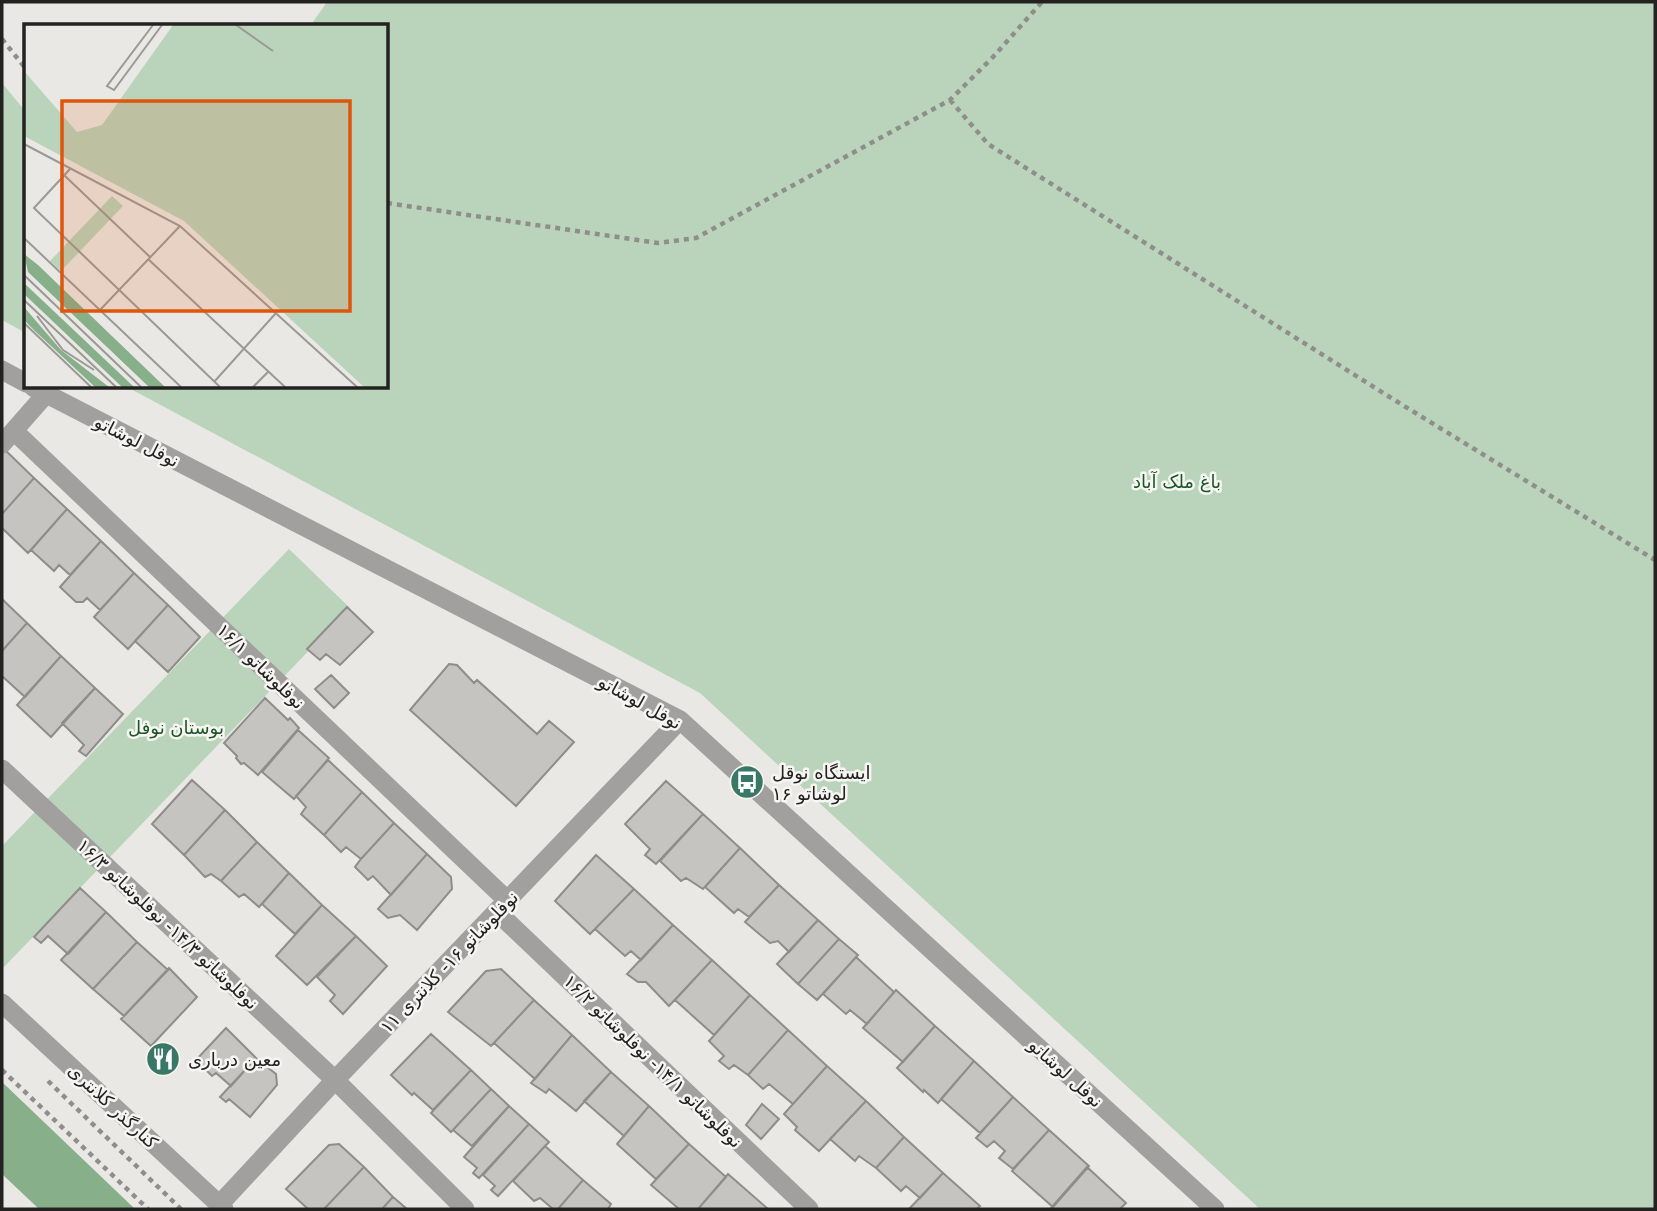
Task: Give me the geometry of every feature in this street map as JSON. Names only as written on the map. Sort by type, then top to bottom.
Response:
[{"type":"street","points":[[2,370],[24,382]]},
{"type":"street","points":[[8,438],[39,390]]},
{"type":"street","name":"نوفل لوشاتو","points":[[39,390],[680,720],[1215,1209]]},
{"type":"street","name":"نوفلوشاتو ۱۶/۱","points":[[8,438],[502,906]]},
{"type":"street","name":"نوفلوشاتو ۱۶- کلانتری ۱۱","points":[[221,1207],[335,1080],[680,720]]},
{"type":"street","name":"نوفلوشاتو ۱۴/۳- نوفلوشاتو ۱۶/۳","points":[[2,769],[335,1080],[465,1209]]},
{"type":"street","name":"نوفلوشاتو ۱۴/۱- نوفلوشاتو ۱۶/۲","points":[[502,906],[809,1209]]},
{"type":"street","name":"کنارگذر کلانتری","points":[[2,1003],[221,1207]]},
{"type":"path","points":[[388,203],[659,243],[696,238],[950,100],[1042,2]]},
{"type":"path","points":[[2,39],[24,66]]},
{"type":"path","points":[[950,100],[988,144],[1396,401],[1655,560]]},
{"type":"path","points":[[2,1070],[148,1209]]},
{"type":"path","points":[[42,1075],[181,1209]]},
{"type":"green space","name":"باغ ملک آباد","points":[[327,2],[1655,2],[1655,1209],[1260,1209],[700,693],[129,388],[388,388],[388,24],[311,24]]},
{"type":"green space","points":[[2,83],[24,110],[24,332],[2,320]]},
{"type":"green space","name":"بوستان نوفل","points":[[289,549],[350,608],[2,969],[2,846]]},
{"type":"green space","points":[[2,1082],[135,1209],[39,1209],[2,1174]]},
{"type":"building","points":[[2,447],[34,478],[2,514]]},
{"type":"building","points":[[34,478],[67,509],[28,553],[2,528],[2,514]]},
{"type":"building","points":[[67,509],[101,541],[70,575],[59,565],[54,571],[31,550]]},
{"type":"building","points":[[101,541],[134,573],[100,610],[87,598],[83,602],[76,602],[60,587]]},
{"type":"building","points":[[134,573],[168,605],[128,649],[94,617]]},
{"type":"building","points":[[2,599],[27,623],[2,651]]},
{"type":"building","points":[[168,605],[200,637],[168,672],[135,641]]},
{"type":"building","points":[[347,607],[373,632],[340,665],[326,654],[320,660],[307,649]]},
{"type":"building","points":[[27,623],[61,656],[25,697],[2,676],[2,651]]},
{"type":"building","points":[[61,656],[95,688],[51,737],[17,705]]},
{"type":"building","points":[[449,664],[457,665],[474,683],[477,680],[537,734],[549,721],[574,742],[516,806],[410,710]]},
{"type":"building","points":[[331,675],[349,693],[334,708],[315,689]]},
{"type":"building","points":[[95,688],[123,714],[86,756],[79,751],[84,745],[62,723]]},
{"type":"building","points":[[265,698],[299,728],[258,775],[244,763],[241,764],[224,743]]},
{"type":"building","points":[[298,730],[329,758],[294,799],[262,772]]},
{"type":"building","points":[[328,760],[362,792],[324,835],[301,814],[306,807],[296,796]]},
{"type":"building","points":[[192,780],[225,810],[184,855],[152,824]]},
{"type":"building","points":[[666,781],[703,814],[656,864],[645,855],[650,849],[625,824]]},
{"type":"building","points":[[362,792],[394,823],[361,859],[346,847],[341,852],[324,835]]},
{"type":"building","points":[[225,810],[257,842],[221,881],[211,874],[205,877],[184,855]]},
{"type":"building","points":[[703,814],[740,848],[703,889],[686,878],[681,881],[660,861]]},
{"type":"building","points":[[394,823],[427,854],[391,895],[373,876],[368,880],[355,867]]},
{"type":"building","points":[[257,842],[289,873],[259,907],[244,894],[239,897],[221,881]]},
{"type":"building","points":[[740,848],[779,885],[749,917],[738,909],[734,913],[705,887]]},
{"type":"building","points":[[427,854],[451,877],[452,889],[417,930],[400,915],[388,918],[378,909]]},
{"type":"building","points":[[596,855],[634,889],[590,934],[555,901]]},
{"type":"building","points":[[289,873],[322,905],[295,934],[262,904]]},
{"type":"building","points":[[779,885],[818,920],[789,952],[778,941],[770,943],[745,922]]},
{"type":"building","points":[[80,888],[106,912],[68,954],[48,936],[41,943],[34,937]]},
{"type":"building","points":[[634,889],[673,925],[641,960],[631,951],[625,956],[595,929]]},
{"type":"building","points":[[322,905],[356,936],[307,985],[276,956]]},
{"type":"building","points":[[106,912],[137,942],[93,989],[61,960]]},
{"type":"building","points":[[818,920],[839,939],[798,984],[777,964]]},
{"type":"building","points":[[673,925],[712,960],[669,1006],[646,982],[638,982],[627,974]]},
{"type":"building","points":[[356,936],[387,966],[343,1014],[330,1001],[335,995],[317,977]]},
{"type":"building","points":[[839,939],[858,955],[817,1000],[798,984]]},
{"type":"building","points":[[137,942],[168,970],[124,1016],[93,989]]},
{"type":"building","points":[[856,957],[894,992],[867,1024],[850,1010],[846,1014],[823,994]]},
{"type":"building","points":[[712,960],[750,995],[714,1035],[675,1000]]},
{"type":"building","points":[[169,968],[197,997],[151,1046],[121,1019]]},
{"type":"building","points":[[501,969],[534,1000],[491,1046],[448,1012],[486,971]]},
{"type":"building","points":[[896,990],[935,1026],[903,1062],[863,1028]]},
{"type":"building","points":[[750,995],[788,1030],[748,1075],[734,1065],[729,1069],[719,1061],[724,1056],[709,1041]]},
{"type":"building","points":[[534,1000],[572,1035],[535,1079],[494,1043]]},
{"type":"building","points":[[935,1026],[974,1061],[938,1103],[897,1068]]},
{"type":"building","points":[[226,1028],[256,1058],[231,1086],[216,1073],[212,1076],[196,1060]]},
{"type":"building","points":[[788,1030],[827,1066],[793,1104],[769,1084],[763,1089],[748,1075]]},
{"type":"building","points":[[431,1034],[471,1070],[433,1110],[391,1075]]},
{"type":"building","points":[[572,1035],[611,1072],[576,1111],[549,1089],[546,1093],[531,1083]]},
{"type":"building","points":[[256,1058],[276,1074],[277,1085],[250,1117],[229,1099],[226,1102],[220,1097]]},
{"type":"building","points":[[974,1061],[1013,1097],[980,1133],[941,1099]]},
{"type":"building","points":[[827,1066],[866,1101],[819,1151],[795,1130],[797,1127],[784,1114]]},
{"type":"building","points":[[471,1070],[491,1089],[451,1132],[431,1113]]},
{"type":"building","points":[[611,1072],[649,1106],[624,1136],[584,1101]]},
{"type":"building","points":[[491,1089],[509,1106],[472,1146],[453,1130]]},
{"type":"building","points":[[1013,1097],[1049,1130],[1013,1169],[999,1158],[1005,1151],[994,1141],[987,1147],[976,1138]]},
{"type":"building","points":[[866,1101],[904,1137],[876,1168],[859,1156],[855,1161],[830,1139]]},
{"type":"building","points":[[762,1104],[779,1119],[761,1139],[746,1125]]},
{"type":"building","points":[[509,1106],[529,1124],[479,1178],[473,1173],[477,1168],[464,1157]]},
{"type":"building","points":[[649,1106],[689,1144],[656,1179],[617,1144]]},
{"type":"building","points":[[529,1124],[549,1142],[498,1196],[491,1190],[495,1186],[483,1175]]},
{"type":"building","points":[[1049,1130],[1089,1166],[1053,1207],[1012,1171]]},
{"type":"building","points":[[904,1137],[943,1173],[920,1198],[906,1186],[901,1191],[876,1168]]},
{"type":"building","points":[[339,1144],[364,1167],[324,1209],[308,1209],[286,1189],[329,1145]]},
{"type":"building","points":[[689,1144],[726,1177],[698,1209],[679,1209],[651,1185]]},
{"type":"building","points":[[545,1146],[583,1180],[558,1209],[553,1209],[540,1198],[534,1201],[513,1181]]},
{"type":"building","points":[[364,1167],[393,1197],[382,1209],[324,1209]]},
{"type":"building","points":[[1087,1167],[1126,1203],[1120,1209],[1050,1209]]},
{"type":"building","points":[[943,1173],[980,1206],[977,1209],[909,1209]]},
{"type":"building","points":[[728,1174],[768,1209],[698,1209]]},
{"type":"building","points":[[583,1180],[611,1204],[608,1209],[558,1209]]},
{"type":"building","points":[[393,1197],[407,1209],[382,1209]]},
{"type":"place","name":"ایستگاه نوقل لوشاتو ۱۶","points":[[747,782]]},
{"type":"place","name":"معین درباری","points":[[163,1059]]}]
